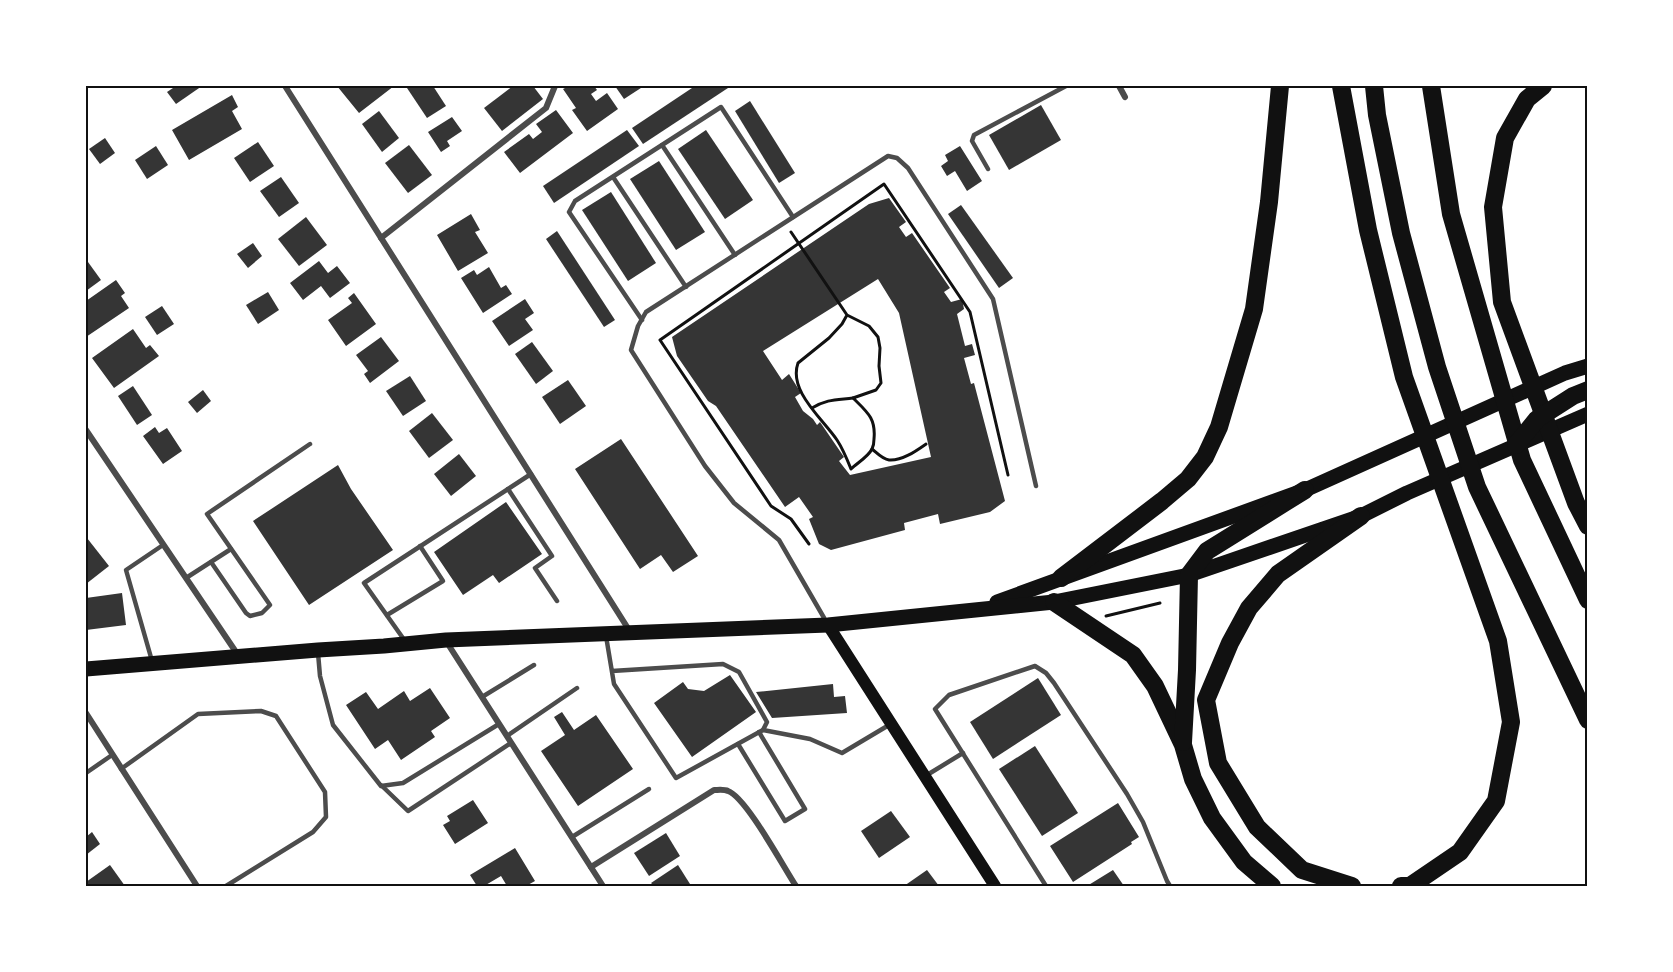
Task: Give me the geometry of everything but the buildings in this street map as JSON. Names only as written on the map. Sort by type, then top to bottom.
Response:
[{"type":"highway","points":[[1060,578],[1188,479],[1205,457],[1219,427],[1254,309],[1269,202],[1280,86]]},
{"type":"highway","points":[[1341,86],[1368,230],[1404,377],[1498,641],[1511,722],[1496,801],[1460,852],[1410,886],[1401,886]]},
{"type":"highway","points":[[1374,86],[1377,115],[1401,233],[1437,368],[1469,465],[1477,487],[1587,720]]},
{"type":"highway","points":[[1431,86],[1451,214],[1522,460],[1587,600]]},
{"type":"highway","points":[[1543,86],[1527,99],[1505,138],[1493,207],[1503,302],[1576,503],[1587,526]]},
{"type":"highway","points":[[1516,446],[1537,419],[1580,393]]},
{"type":"highway","points":[[1183,745],[1189,575],[1207,551],[1305,490]]},
{"type":"highway","points":[[1352,886],[1302,870],[1257,827],[1218,763],[1206,700],[1230,643],[1249,608],[1270,582],[1361,516]]},
{"type":"highway","points":[[1054,602],[1133,655],[1155,686],[1183,745],[1193,779],[1212,818],[1244,862],[1272,886]]},
{"type":"main road","points":[[977,609],[1305,490],[1565,373],[1587,366]]},
{"type":"main road","points":[[86,669],[446,640],[828,625],[1054,602],[1189,575],[1361,516],[1407,493],[1584,416]]},
{"type":"main road","points":[[828,625],[995,886]]},
{"type":"street","points":[[285,86],[631,633]]},
{"type":"street","points":[[381,238],[546,108],[555,86]]},
{"type":"street","points":[[1119,86],[1125,97]]},
{"type":"street","points":[[86,430],[240,657]]},
{"type":"street","points":[[446,640],[603,886]]},
{"type":"street","points":[[86,713],[196,886]]},
{"type":"street","points":[[591,867],[714,790],[728,791],[740,800],[750,814],[795,885]]},
{"type":"lane","points":[[988,169],[972,141],[974,135],[1066,86]]},
{"type":"lane","points":[[642,320],[569,212],[575,201],[721,107],[793,217]]},
{"type":"lane","points":[[662,145],[735,255]]},
{"type":"lane","points":[[828,625],[779,540],[734,503],[712,475],[631,350],[646,312],[888,156],[897,158],[908,168],[993,299],[1036,486]]},
{"type":"lane","points":[[613,177],[686,287]]},
{"type":"lane","points":[[211,562],[250,616],[262,613],[270,605],[207,514],[310,444]]},
{"type":"lane","points":[[407,643],[364,583],[531,474]]},
{"type":"lane","points":[[508,489],[552,556],[536,568],[557,601]]},
{"type":"lane","points":[[153,663],[126,570],[163,545]]},
{"type":"lane","points":[[387,615],[444,581],[420,546]]},
{"type":"lane","points":[[186,578],[231,549]]},
{"type":"lane","points":[[606,634],[614,684],[676,778],[761,731],[767,722],[739,672],[723,664],[612,671]]},
{"type":"lane","points":[[318,650],[320,676],[333,725],[381,786],[408,811],[511,743]]},
{"type":"lane","points":[[482,697],[534,665]]},
{"type":"lane","points":[[1046,886],[935,709],[949,695],[1035,666],[1054,682],[1127,794],[1143,822],[1170,886]]},
{"type":"lane","points":[[507,736],[577,688]]},
{"type":"lane","points":[[121,769],[198,714],[261,711],[276,716],[325,792],[326,817],[313,832],[226,886]]},
{"type":"lane","points":[[381,786],[403,783],[499,724]]},
{"type":"lane","points":[[761,731],[810,739],[842,753],[891,724]]},
{"type":"lane","points":[[738,744],[785,821],[805,809],[761,731]]},
{"type":"lane","points":[[924,776],[963,753]]},
{"type":"lane","points":[[86,773],[112,755]]},
{"type":"lane","points":[[572,837],[649,789]]},
{"type":"path","points":[[809,544],[791,519],[771,506],[660,340],[884,184],[970,312],[1008,475]]},
{"type":"path","points":[[785,223],[847,315],[873,329],[878,337],[880,348],[881,383],[876,390],[853,398],[822,402],[811,408]]},
{"type":"path","points":[[847,315],[829,338],[798,363],[796,368],[797,379],[806,401],[836,438],[851,469],[872,449],[875,430],[869,413],[853,398]]},
{"type":"path","points":[[872,449],[890,460],[910,454],[926,444]]},
{"type":"path","points":[[1102,620],[1103,616],[1160,603]]}]
